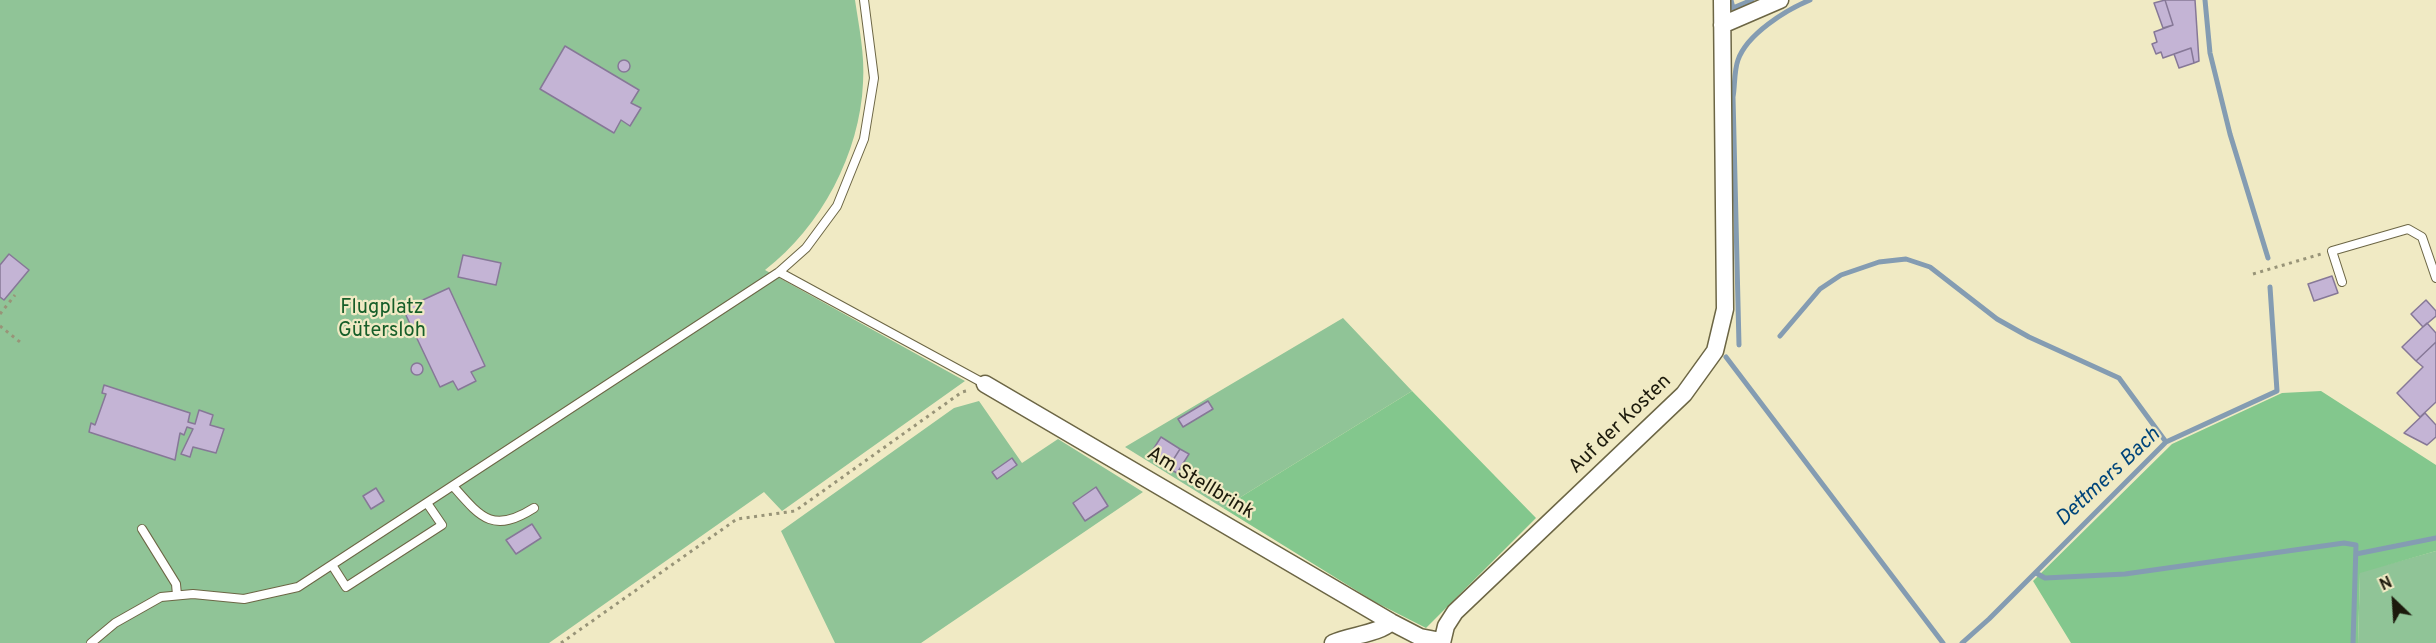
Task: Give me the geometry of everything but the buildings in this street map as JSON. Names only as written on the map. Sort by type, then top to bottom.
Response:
[{"type":"street","name":"Auf der Kosten","points":[[1391,622],[1420,638],[1441,642],[1446,626],[1455,612],[1684,394],[1714,351],[1725,309],[1722,0]]},
{"type":"street","points":[[1722,25],[1780,0]]},
{"type":"street","name":"Am Stellbrink","points":[[986,384],[1391,622]]},
{"type":"street","points":[[1333,643],[1385,628],[1391,622]]},
{"type":"lane","points":[[91,643],[115,623],[161,597],[193,594],[244,599],[298,587],[779,272],[806,248],[837,206],[864,139],[874,78],[864,0]]},
{"type":"lane","points":[[2342,282],[2332,251],[2408,229],[2422,237],[2436,278]]},
{"type":"lane","points":[[779,272],[986,384]]},
{"type":"lane","points":[[453,486],[477,514],[503,523],[517,519],[534,508]]},
{"type":"lane","points":[[332,566],[346,587],[441,525],[427,503]]},
{"type":"lane","points":[[142,529],[176,584],[177,595]]},
{"type":"path","points":[[2253,274],[2332,251]]},
{"type":"path","points":[[0,314],[15,295]]},
{"type":"path","points":[[0,326],[20,342]]},
{"type":"path","points":[[561,643],[737,519],[795,511],[962,392],[986,384]]},
{"type":"green space","name":"Flugplatz Gütersloh","points":[[0,0],[855,0],[861,41],[863,83],[854,136],[834,187],[820,210],[804,232],[765,270],[965,381],[782,511],[764,492],[549,643],[0,643]]},
{"type":"green space","points":[[1343,318],[1412,391],[1223,508],[1125,447]]},
{"type":"green space","points":[[1412,391],[1536,518],[1426,628],[1375,602],[1223,508]]},
{"type":"green space","points":[[2321,391],[2436,465],[2436,551],[2360,573],[2358,643],[2071,643],[2033,581],[2172,444],[2282,393]]},
{"type":"green space","points":[[979,401],[1022,463],[1058,439],[1143,492],[921,643],[835,643],[781,531],[954,408]]},
{"type":"green space","points":[[2436,551],[2436,643],[2358,643],[2360,572]]},
{"type":"waterway","points":[[1731,0],[1733,8],[1752,0]]},
{"type":"waterway","points":[[1739,345],[1733,97],[1737,64],[1743,50],[1758,32],[1790,10],[1810,0]]},
{"type":"waterway","name":"Dettmers Bach","points":[[2205,0],[2210,53],[2230,134],[2268,258]]},
{"type":"waterway","points":[[1780,336],[1820,289],[1841,275],[1879,262],[1906,259],[1930,267],[1997,319],[2029,337],[2119,378],[2166,442]]},
{"type":"waterway","name":"Dettmers Bach","points":[[1962,643],[1989,619],[2166,442],[2277,391],[2270,287]]},
{"type":"waterway","points":[[1726,357],[1943,643]]},
{"type":"waterway","points":[[2356,554],[2436,538]]},
{"type":"waterway","points":[[2036,573],[2045,578],[2125,574],[2344,543],[2356,545],[2353,643]]}]
